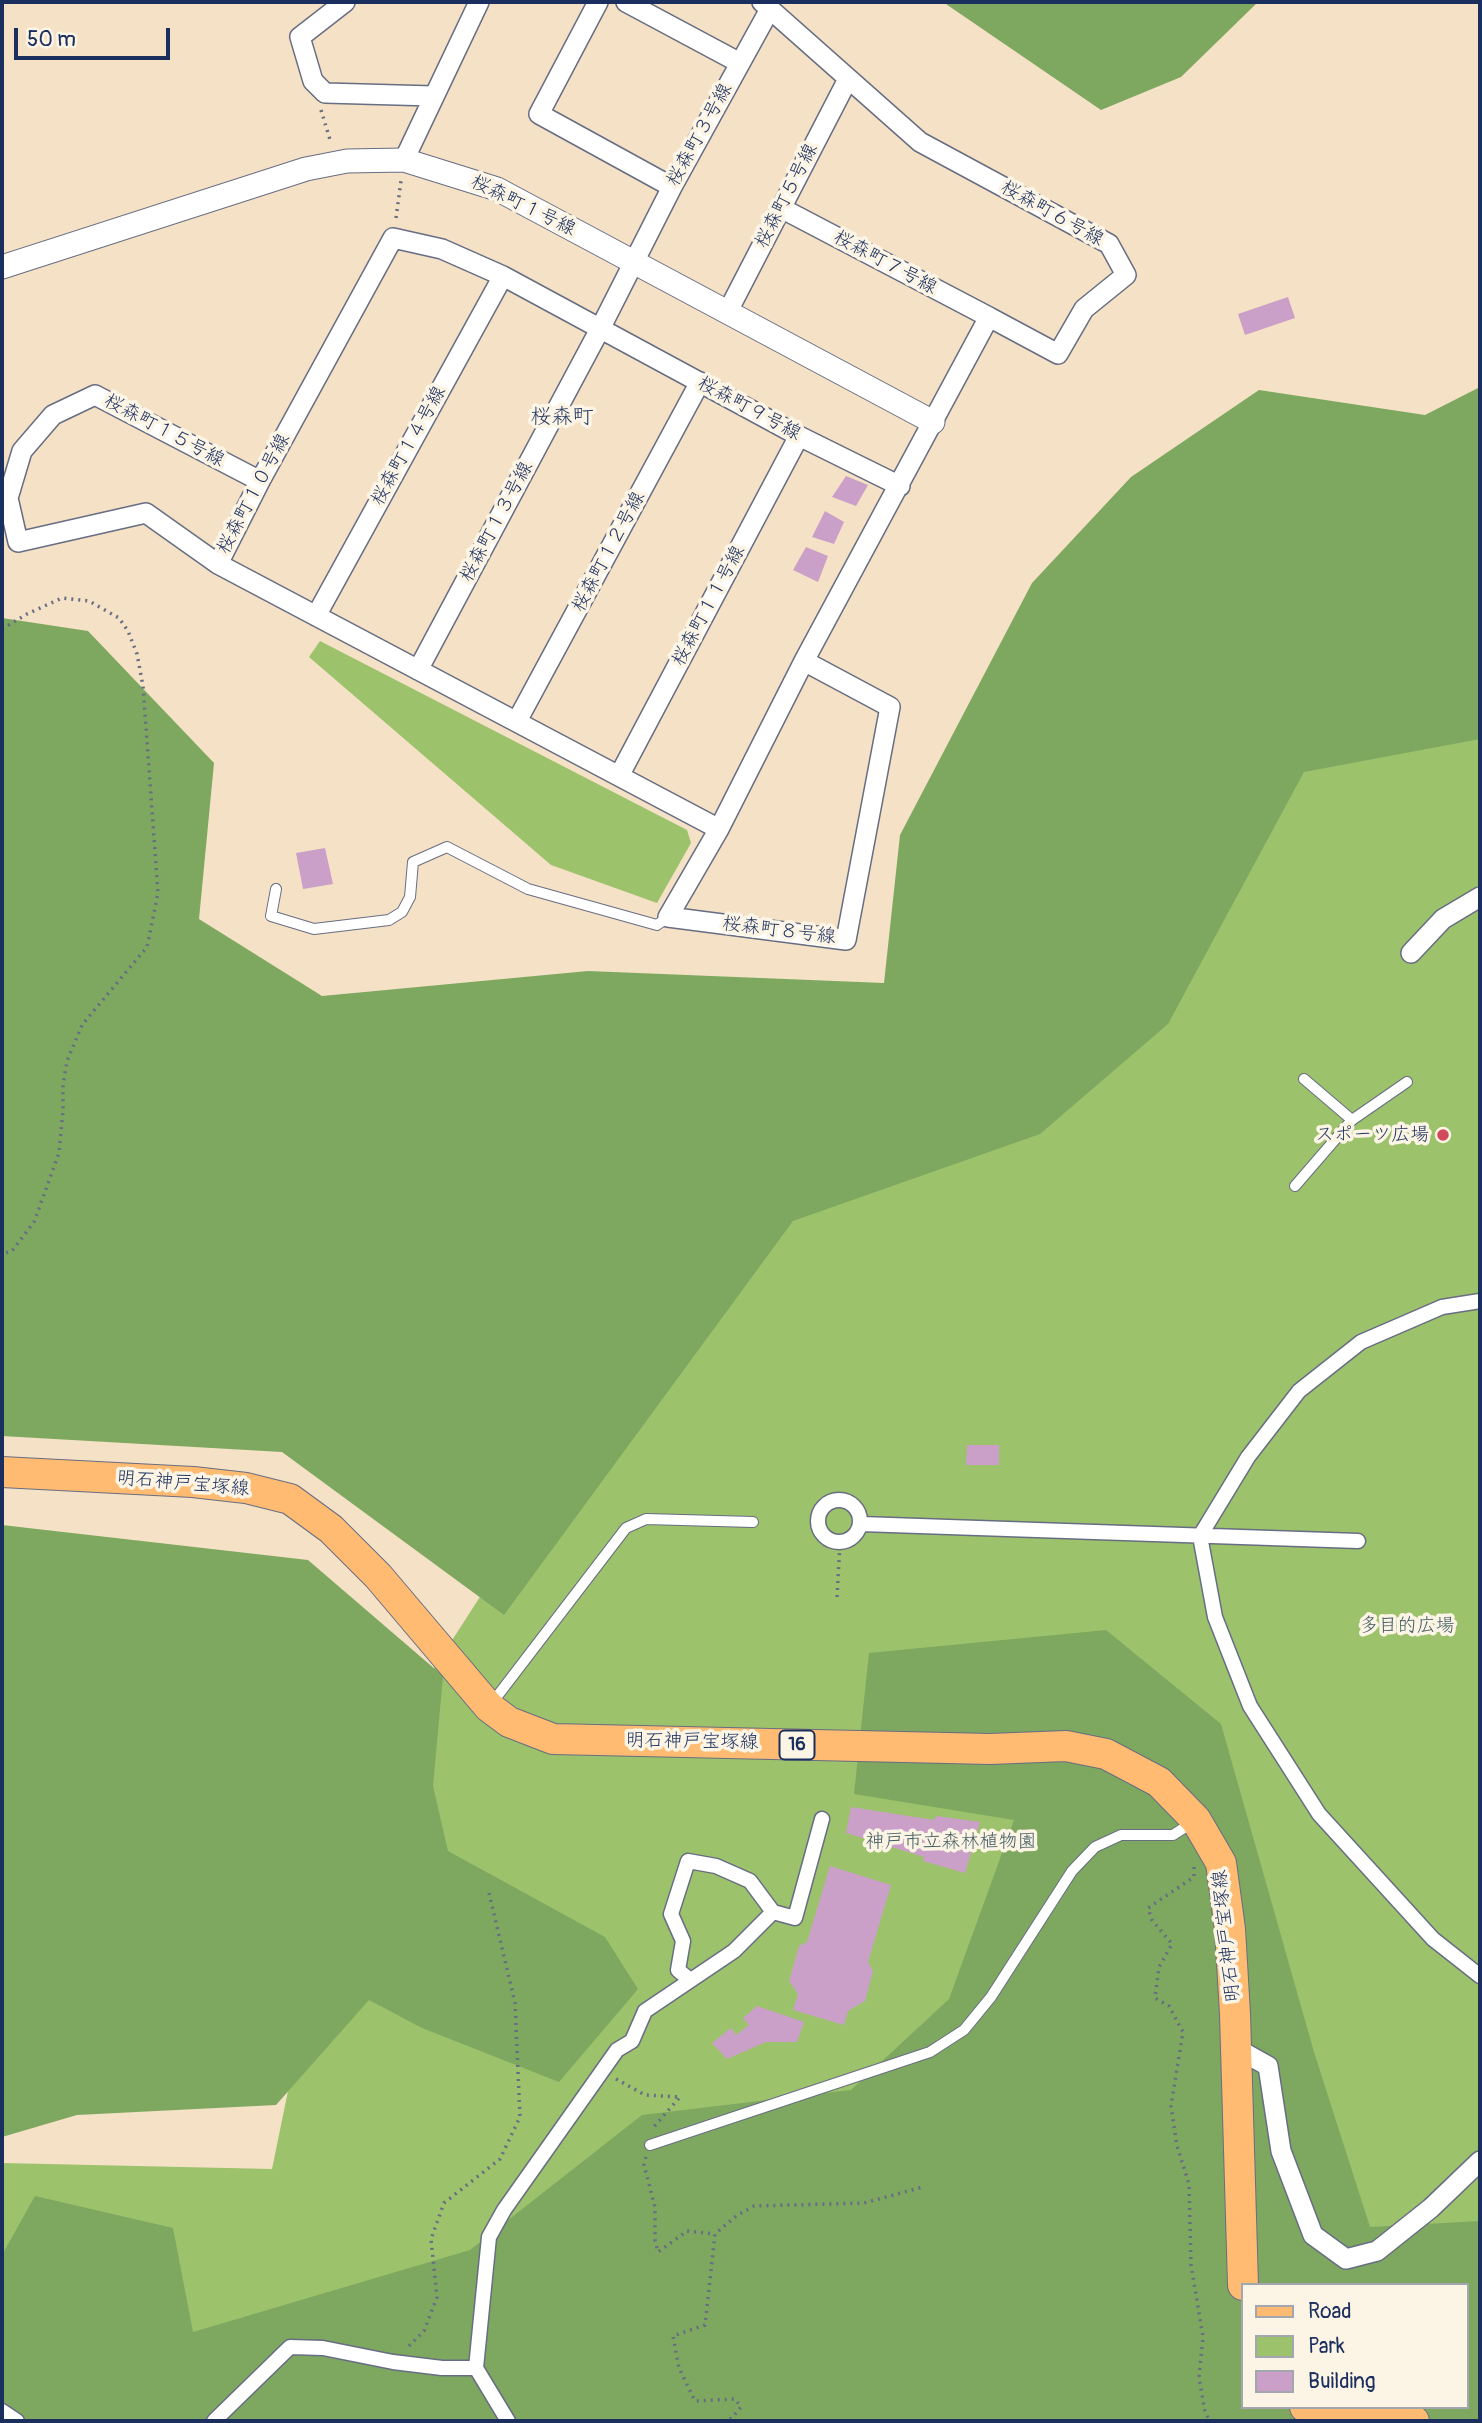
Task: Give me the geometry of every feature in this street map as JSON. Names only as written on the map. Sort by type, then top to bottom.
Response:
[{"type":"main road","name":"明石神戸宝塚線","points":[[2,1472],[193,1482],[246,1488],[290,1499],[331,1529],[378,1576],[489,1707],[509,1722],[553,1739],[990,1749],[1066,1746],[1106,1754],[1159,1782],[1196,1820],[1221,1863],[1230,1929],[1243,2283]]},
{"type":"main road","points":[[1313,2409],[1333,2414],[1378,2415],[1414,2421]]},
{"type":"street","points":[[345,2],[300,37],[313,81],[325,93],[433,96]]},
{"type":"street","points":[[404,160],[479,2]]},
{"type":"street","points":[[598,2],[539,114],[672,187]]},
{"type":"street","points":[[626,2],[740,63]]},
{"type":"street","name":"桜森町３号線","points":[[634,262],[740,63],[766,5]]},
{"type":"street","name":"桜森町６号線","points":[[766,5],[920,142],[1110,244],[1126,275],[1084,309],[1058,354],[989,317]]},
{"type":"street","name":"桜森町５号線","points":[[727,313],[848,79]]},
{"type":"street","name":"桜森町１号線","points":[[2,267],[306,169],[337,163],[404,160],[497,189],[933,422]]},
{"type":"street","name":"桜森町７号線","points":[[781,208],[989,317]]},
{"type":"street","points":[[393,237],[442,248],[503,276],[600,329]]},
{"type":"street","name":"桜森町１０号線","points":[[393,237],[260,481],[218,564],[719,829]]},
{"type":"street","name":"桜森町１３号線","points":[[418,670],[634,262]]},
{"type":"street","name":"桜森町１４号線","points":[[316,616],[503,276]]},
{"type":"street","points":[[668,917],[719,829],[804,661],[989,317]]},
{"type":"street","name":"桜森町９号線","points":[[600,329],[799,436],[900,485]]},
{"type":"street","name":"桜森町１２号線","points":[[517,722],[700,382]]},
{"type":"street","name":"桜森町１５号線","points":[[218,564],[146,513],[18,542],[8,498],[22,451],[53,415],[95,395],[260,481]]},
{"type":"street","name":"桜森町１１号線","points":[[619,776],[799,436]]},
{"type":"street","name":"桜森町８号線","points":[[668,917],[846,940],[890,707],[804,661]]},
{"type":"street","points":[[1410,953],[1443,919],[1480,897]]},
{"type":"street","points":[[1480,1301],[1442,1307],[1361,1342],[1299,1391],[1248,1457],[1200,1536],[1215,1617],[1251,1706],[1305,1792],[1319,1814],[1433,1938],[1480,1976]]},
{"type":"street","points":[[836,1499],[850,1502],[859,1511],[861,1524],[854,1537],[840,1543],[827,1539],[819,1529],[818,1516],[825,1504],[836,1499]]},
{"type":"street","points":[[861,1524],[1357,1541]]},
{"type":"street","points":[[690,1980],[678,1970],[682,1941],[671,1914],[688,1861],[716,1866],[750,1881],[773,1912],[795,1918],[822,1819]]},
{"type":"street","points":[[508,2421],[476,2368],[489,2237],[504,2210],[617,2050],[632,2041],[645,2011],[734,1951],[773,1912]]},
{"type":"street","points":[[1234,2047],[1268,2066],[1281,2151],[1313,2235],[1346,2259],[1377,2251],[1432,2208],[1480,2161]]},
{"type":"street","points":[[214,2421],[290,2347],[323,2348],[393,2362],[442,2368],[476,2368]]},
{"type":"street","points":[[2,2411],[17,2421]]},
{"type":"lane","points":[[276,888],[271,916],[314,929],[389,920],[402,912],[410,897],[413,862],[447,847],[528,889],[657,925],[668,917]]},
{"type":"lane","points":[[1304,1079],[1352,1120]]},
{"type":"lane","points":[[1295,1186],[1352,1120],[1408,1082]]},
{"type":"lane","points":[[489,1707],[626,1528],[646,1519],[753,1522]]},
{"type":"lane","points":[[650,2145],[930,2052],[964,2031],[991,1997],[1072,1871],[1095,1847],[1121,1835],[1173,1835],[1196,1820]]},
{"type":"path","points":[[313,81],[337,163]]},
{"type":"path","points":[[393,237],[404,160]]},
{"type":"path","points":[[2,629],[62,598],[89,601],[119,618],[128,631],[137,654],[143,687],[158,893],[148,947],[82,1025],[67,1061],[59,1153],[34,1222],[12,1251],[2,1254]]},
{"type":"path","points":[[837,1597],[840,1543]]},
{"type":"path","points":[[1194,1863],[1194,1877],[1148,1908],[1152,1920],[1172,1944],[1159,1967],[1155,1998],[1169,2006],[1183,2032],[1171,2106],[1177,2146],[1189,2184],[1191,2265],[1203,2337],[1199,2377],[1205,2412],[1210,2421]]},
{"type":"path","points":[[393,2362],[424,2330],[438,2297],[431,2239],[444,2203],[500,2159],[520,2117],[515,2003],[489,1894]]},
{"type":"path","points":[[602,2071],[645,2095],[680,2097],[652,2127],[650,2145],[643,2165],[655,2207],[655,2240],[658,2252],[687,2231],[715,2234]]},
{"type":"path","points":[[723,2421],[732,2417],[741,2407],[735,2399],[695,2401],[679,2368],[673,2336],[705,2325],[715,2234],[736,2216],[754,2206],[864,2203],[923,2187]]},
{"type":"green space","points":[[943,2],[1258,2],[1181,77],[1101,110]]},
{"type":"green space","points":[[1480,387],[1480,739],[1304,772],[1168,1024],[1040,1134],[793,1221],[504,1615],[282,1452],[2,1436],[2,618],[88,631],[214,763],[199,919],[322,996],[588,971],[884,983],[900,835],[1032,583],[1131,477],[1259,390],[1425,415]]},
{"type":"green space","name":"神戸市立森林植物園","points":[[1480,515],[1480,2421],[2,2421],[2,2163],[272,2169],[347,1803],[747,1183]]},
{"type":"green space","points":[[320,641],[687,830],[691,843],[657,903],[551,865],[309,657]]},
{"type":"green space","points":[[2,1525],[308,1560],[443,1676],[433,1786],[448,1851],[605,1937],[638,1989],[559,2082],[422,2028],[369,2000],[276,2105],[77,2115],[2,2137]]},
{"type":"green space","points":[[1106,1630],[1221,1724],[1314,2052],[1370,2227],[1480,2221],[1480,2421],[2,2421],[2,2255],[35,2196],[173,2228],[193,2332],[470,2250],[642,2115],[851,2090],[949,1999],[1014,1820],[854,1794],[869,1653]]},
{"type":"building","points":[[1288,297],[1295,318],[1245,335],[1238,314]]},
{"type":"building","points":[[846,476],[868,485],[856,506],[832,497]]},
{"type":"building","points":[[825,511],[844,522],[834,544],[812,537]]},
{"type":"building","points":[[806,547],[828,556],[818,582],[793,570]]},
{"type":"building","points":[[325,848],[333,884],[303,889],[296,853]]},
{"type":"building","points":[[967,1445],[999,1445],[999,1465],[966,1465]]},
{"type":"building","points":[[851,1807],[934,1820],[936,1816],[980,1822],[965,1873],[923,1861],[924,1857],[846,1833]]},
{"type":"building","points":[[830,1866],[891,1885],[868,1962],[873,1971],[865,2001],[848,2011],[844,2025],[793,2010],[798,1994],[789,1981],[799,1946],[807,1942]]},
{"type":"building","points":[[757,2006],[804,2022],[797,2042],[766,2042],[727,2059],[712,2043],[731,2028],[736,2035],[749,2025],[743,2018]]},
{"type":"place","name":"スポーツ広場","points":[[1443,1135]]},
{"type":"district","name":"桜森町","points":[[562,418]]},
{"type":"park label","name":"多目的広場","points":[[1407,1626]]}]
